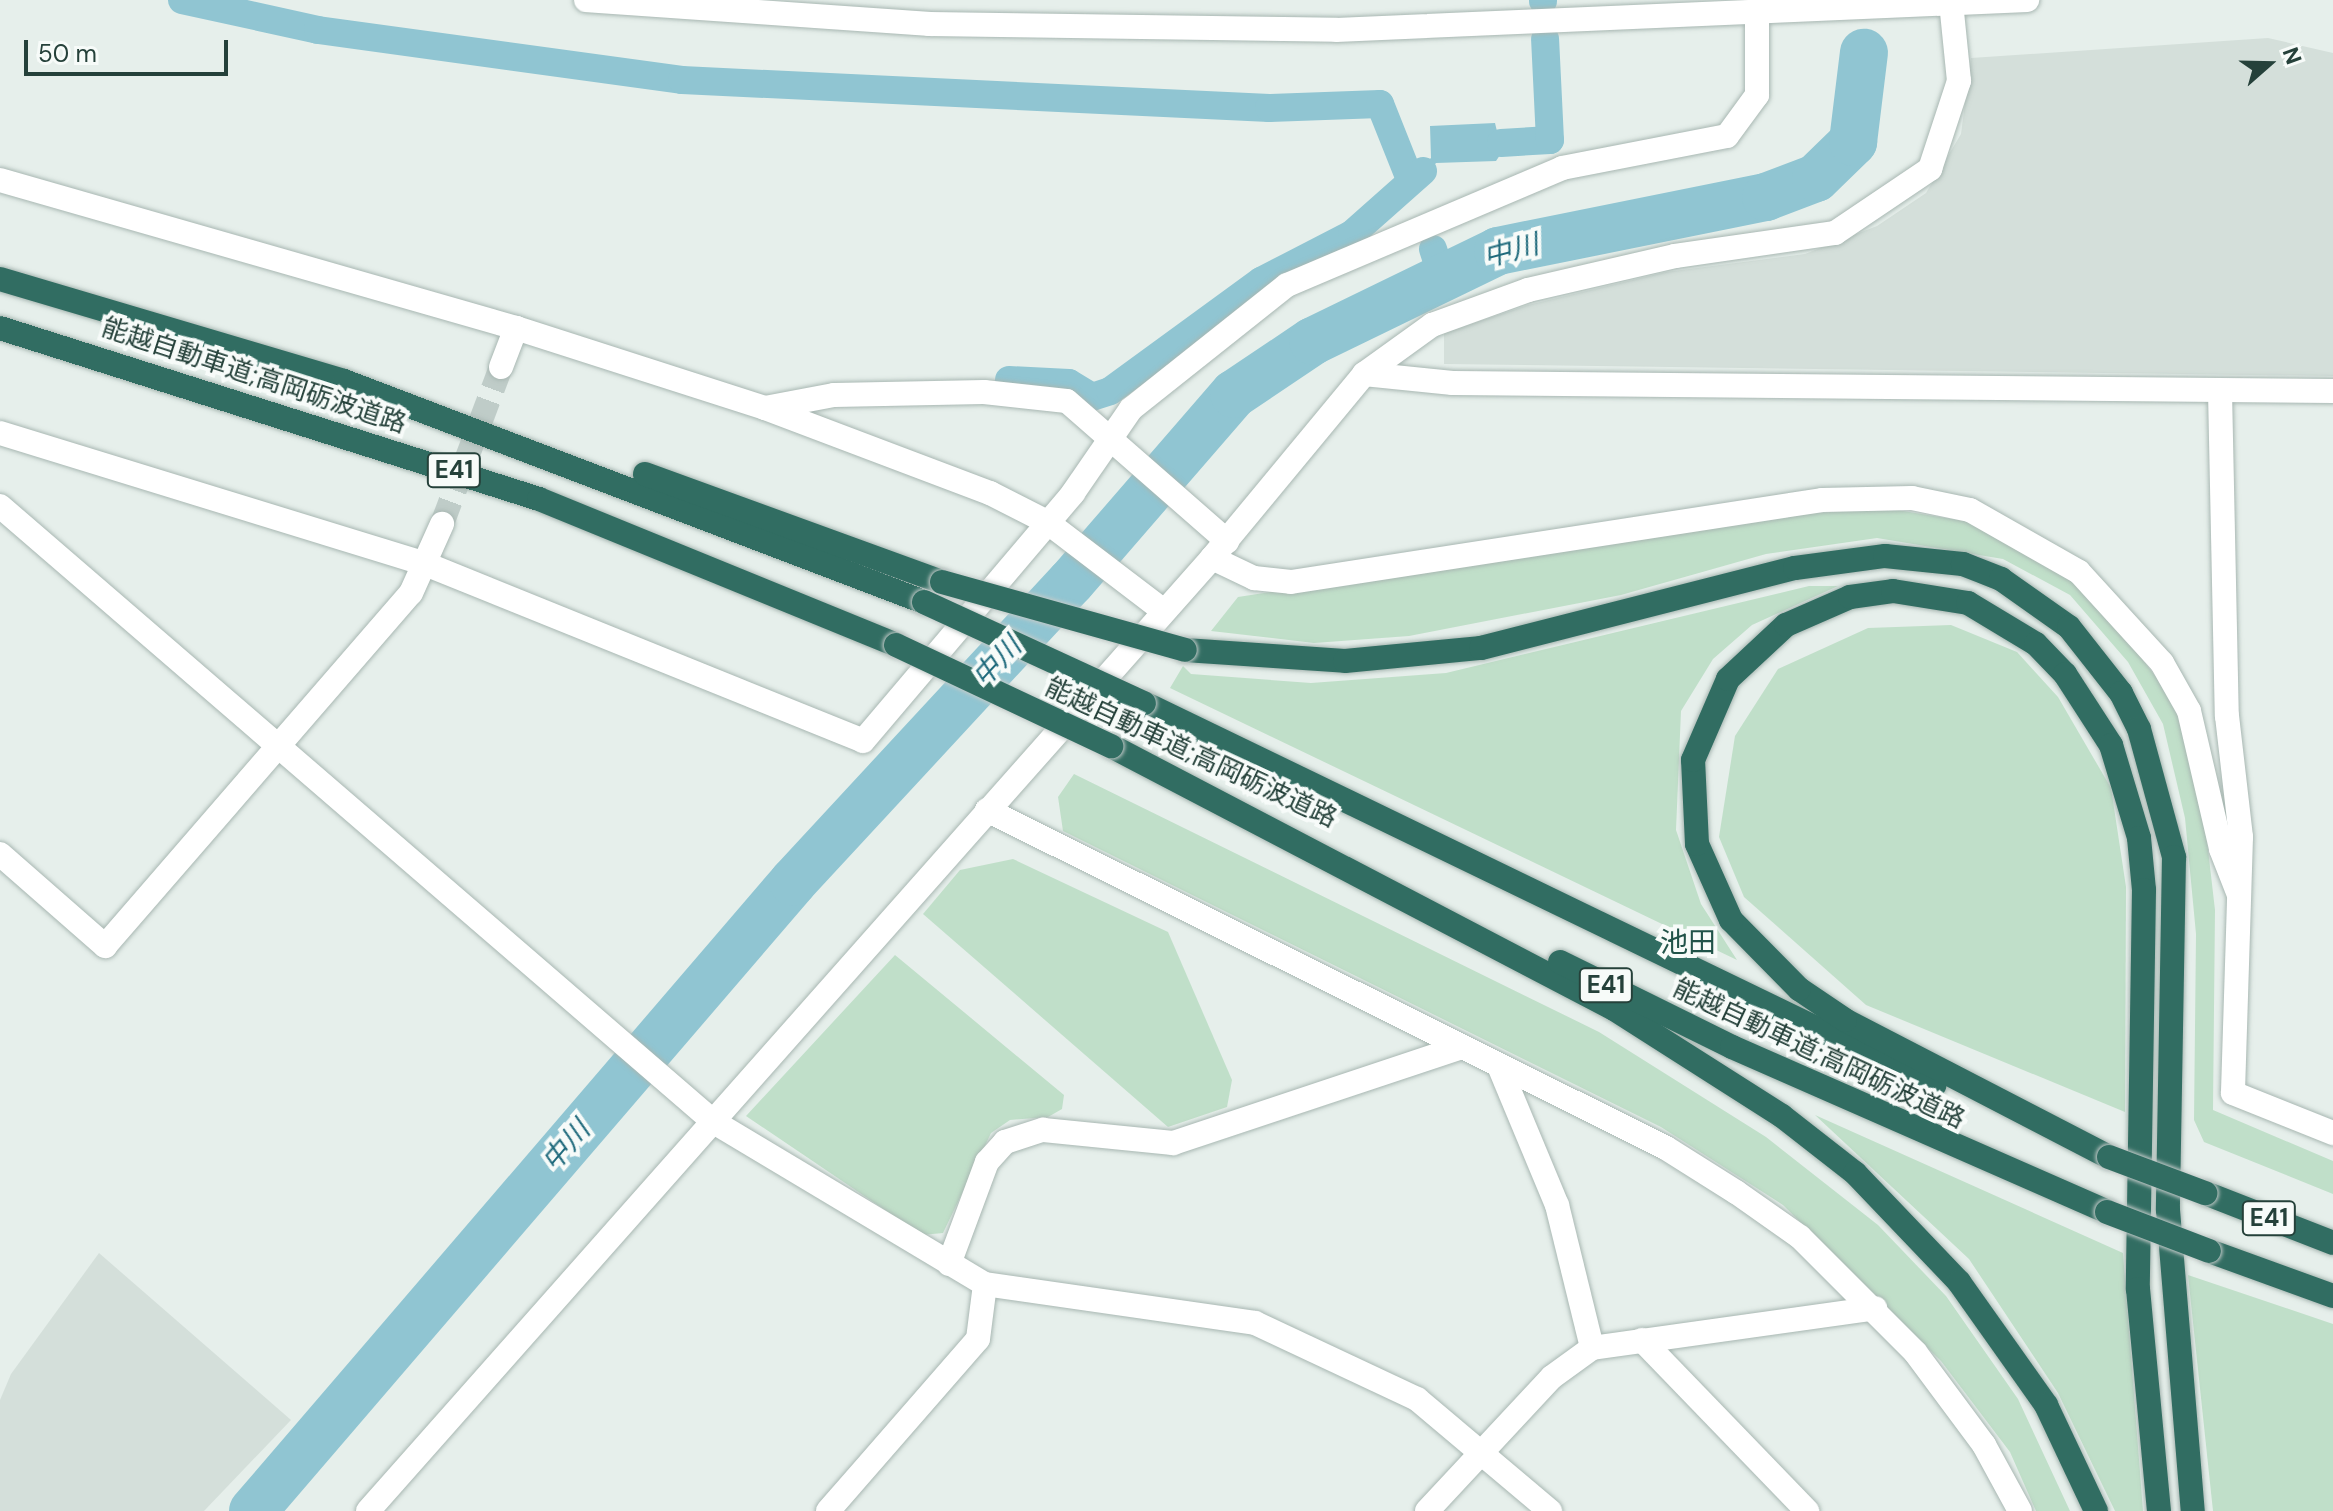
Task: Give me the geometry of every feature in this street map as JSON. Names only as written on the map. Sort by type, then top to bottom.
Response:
[{"type":"highway","name":"能越自動車道;高岡砺波道路","points":[[0,279],[344,381],[924,602],[1144,703],[1765,1006],[2109,1157],[2333,1243]]},
{"type":"highway","name":"能越自動車道;高岡砺波道路","points":[[0,328],[323,425],[539,499],[896,645],[1732,1047],[2107,1212],[2333,1296]]},
{"type":"highway","points":[[344,381],[651,476],[942,582],[1185,650],[1345,661],[1481,648],[1795,568],[1885,556],[1963,564],[2001,579],[2069,627],[2139,729],[2174,857],[2169,1270],[2193,1511]]},
{"type":"highway","points":[[2109,1157],[1845,1020],[1778,971],[1731,920],[1697,844],[1693,760],[1728,679],[1754,647],[1786,625],[1850,597],[1893,591],[1968,603],[2036,644],[2082,696],[2111,745],[2139,838],[2144,890],[2138,1289],[2159,1511]]},
{"type":"highway","points":[[1111,746],[1614,1009],[1782,1116],[1865,1183],[1959,1282],[2046,1405],[2096,1511]]},
{"type":"street","points":[[586,0],[929,24],[1336,30],[1757,15],[2027,0]]},
{"type":"street","points":[[368,1511],[1219,550],[1364,374],[1432,325],[1528,290],[1675,256],[1835,233],[1930,169],[1959,81],[1951,2]]},
{"type":"street","points":[[0,433],[428,565],[863,741],[1124,445],[1131,409],[1287,285],[1562,168],[1727,136],[1757,95],[1757,15]]},
{"type":"street","points":[[1,184],[516,328],[765,408],[990,493],[1054,527],[1130,589],[1164,611]]},
{"type":"street","points":[[501,367],[516,328]]},
{"type":"street","points":[[1364,374],[1453,383],[2333,391]]},
{"type":"street","points":[[2220,391],[2239,895],[2233,1093],[2333,1133]]},
{"type":"street","points":[[765,408],[834,395],[984,392],[1067,401],[1124,445],[1176,492],[1219,550],[1254,578],[1291,582],[1822,500],[1912,498],[1970,510],[2079,572],[2162,663],[2189,711],[2221,849],[2239,895]]},
{"type":"street","points":[[0,506],[74,576],[279,741],[714,1122],[985,1284],[1255,1323],[1417,1399],[1476,1454],[1550,1511]]},
{"type":"street","points":[[0,854],[105,946],[428,565],[442,524]]},
{"type":"street","points":[[987,810],[1666,1148],[1736,1192],[1800,1237],[1875,1308],[1951,1398],[2020,1511]]},
{"type":"street","points":[[949,1264],[987,1162],[1005,1142],[1043,1130],[1173,1143],[1461,1047]]},
{"type":"street","points":[[1499,1066],[1557,1205],[1592,1348]]},
{"type":"street","points":[[828,1511],[848,1501],[978,1339],[985,1284]]},
{"type":"street","points":[[1427,1511],[1476,1454],[1552,1377],[1592,1348],[1875,1308]]},
{"type":"street","points":[[1642,1340],[1807,1511]]},
{"type":"shaded area","points":[[2268,38],[2333,53],[2333,376],[1444,364],[1444,333],[1528,305],[1666,272],[1805,254],[1877,226],[1926,193],[1961,134],[1971,58]]},
{"type":"shaded area","points":[[99,1253],[291,1420],[204,1511],[0,1511],[0,1400],[11,1374]]},
{"type":"green space","points":[[1885,508],[1970,522],[2056,568],[2104,610],[2156,677],[2180,720],[2207,841],[2215,910],[2213,1110],[2333,1161],[2333,1194],[2204,1142],[2194,1120],[2196,934],[2185,818],[2163,724],[2128,662],[2070,595],[2003,559],[1877,538],[1766,554],[1621,595],[1409,636],[1314,643],[1211,631],[1238,597],[1753,518]]},
{"type":"green space","points":[[1809,586],[1838,586],[1752,625],[1713,659],[1681,711],[1676,830],[1701,904],[1737,960],[1170,688],[1183,666],[1191,674],[1311,683],[1446,673]]},
{"type":"green space","points":[[1951,625],[2017,652],[2058,697],[2111,788],[2126,887],[2125,1112],[1866,1005],[1744,897],[1719,837],[1735,736],[1778,669],[1868,628]]},
{"type":"green space","points":[[1074,774],[1599,1032],[1766,1137],[1878,1225],[1946,1296],[2018,1399],[2070,1511],[2036,1511],[2010,1452],[1941,1361],[1783,1205],[1661,1127],[1063,831],[1058,797]]},
{"type":"green space","points":[[1013,859],[1168,932],[1232,1080],[1227,1107],[1168,1127],[923,914],[960,870]]},
{"type":"green space","points":[[895,955],[1064,1095],[1062,1109],[1048,1117],[1010,1120],[991,1133],[943,1233],[922,1235],[746,1116]]},
{"type":"green space","points":[[1815,1115],[2123,1253],[2143,1511],[2115,1511],[2058,1393],[1969,1259]]},
{"type":"green space","points":[[2188,1275],[2333,1324],[2333,1511],[2213,1511]]},
{"type":"water","points":[[1495,123],[1502,152],[1496,161],[1436,163],[1427,174],[1420,167],[1431,158],[1430,126]]},
{"type":"waterway","points":[[182,0],[318,30],[682,80],[1269,108],[1380,104],[1409,177]]},
{"type":"waterway","points":[[1501,143],[1550,140],[1545,39]]},
{"type":"waterway","name":"中川","points":[[253,1511],[793,882],[1071,582],[1234,394],[1313,341],[1498,251],[1766,197],[1816,178],[1853,142],[1864,53]]},
{"type":"waterway","points":[[1009,380],[1069,383],[1092,397],[1110,391],[1261,281],[1352,234],[1423,171]]},
{"type":"waterway","points":[[1433,249],[1441,273]]},
{"type":"tunnel","points":[[442,524],[501,367]]},
{"type":"district","name":"池田","points":[[1688,943]]}]
